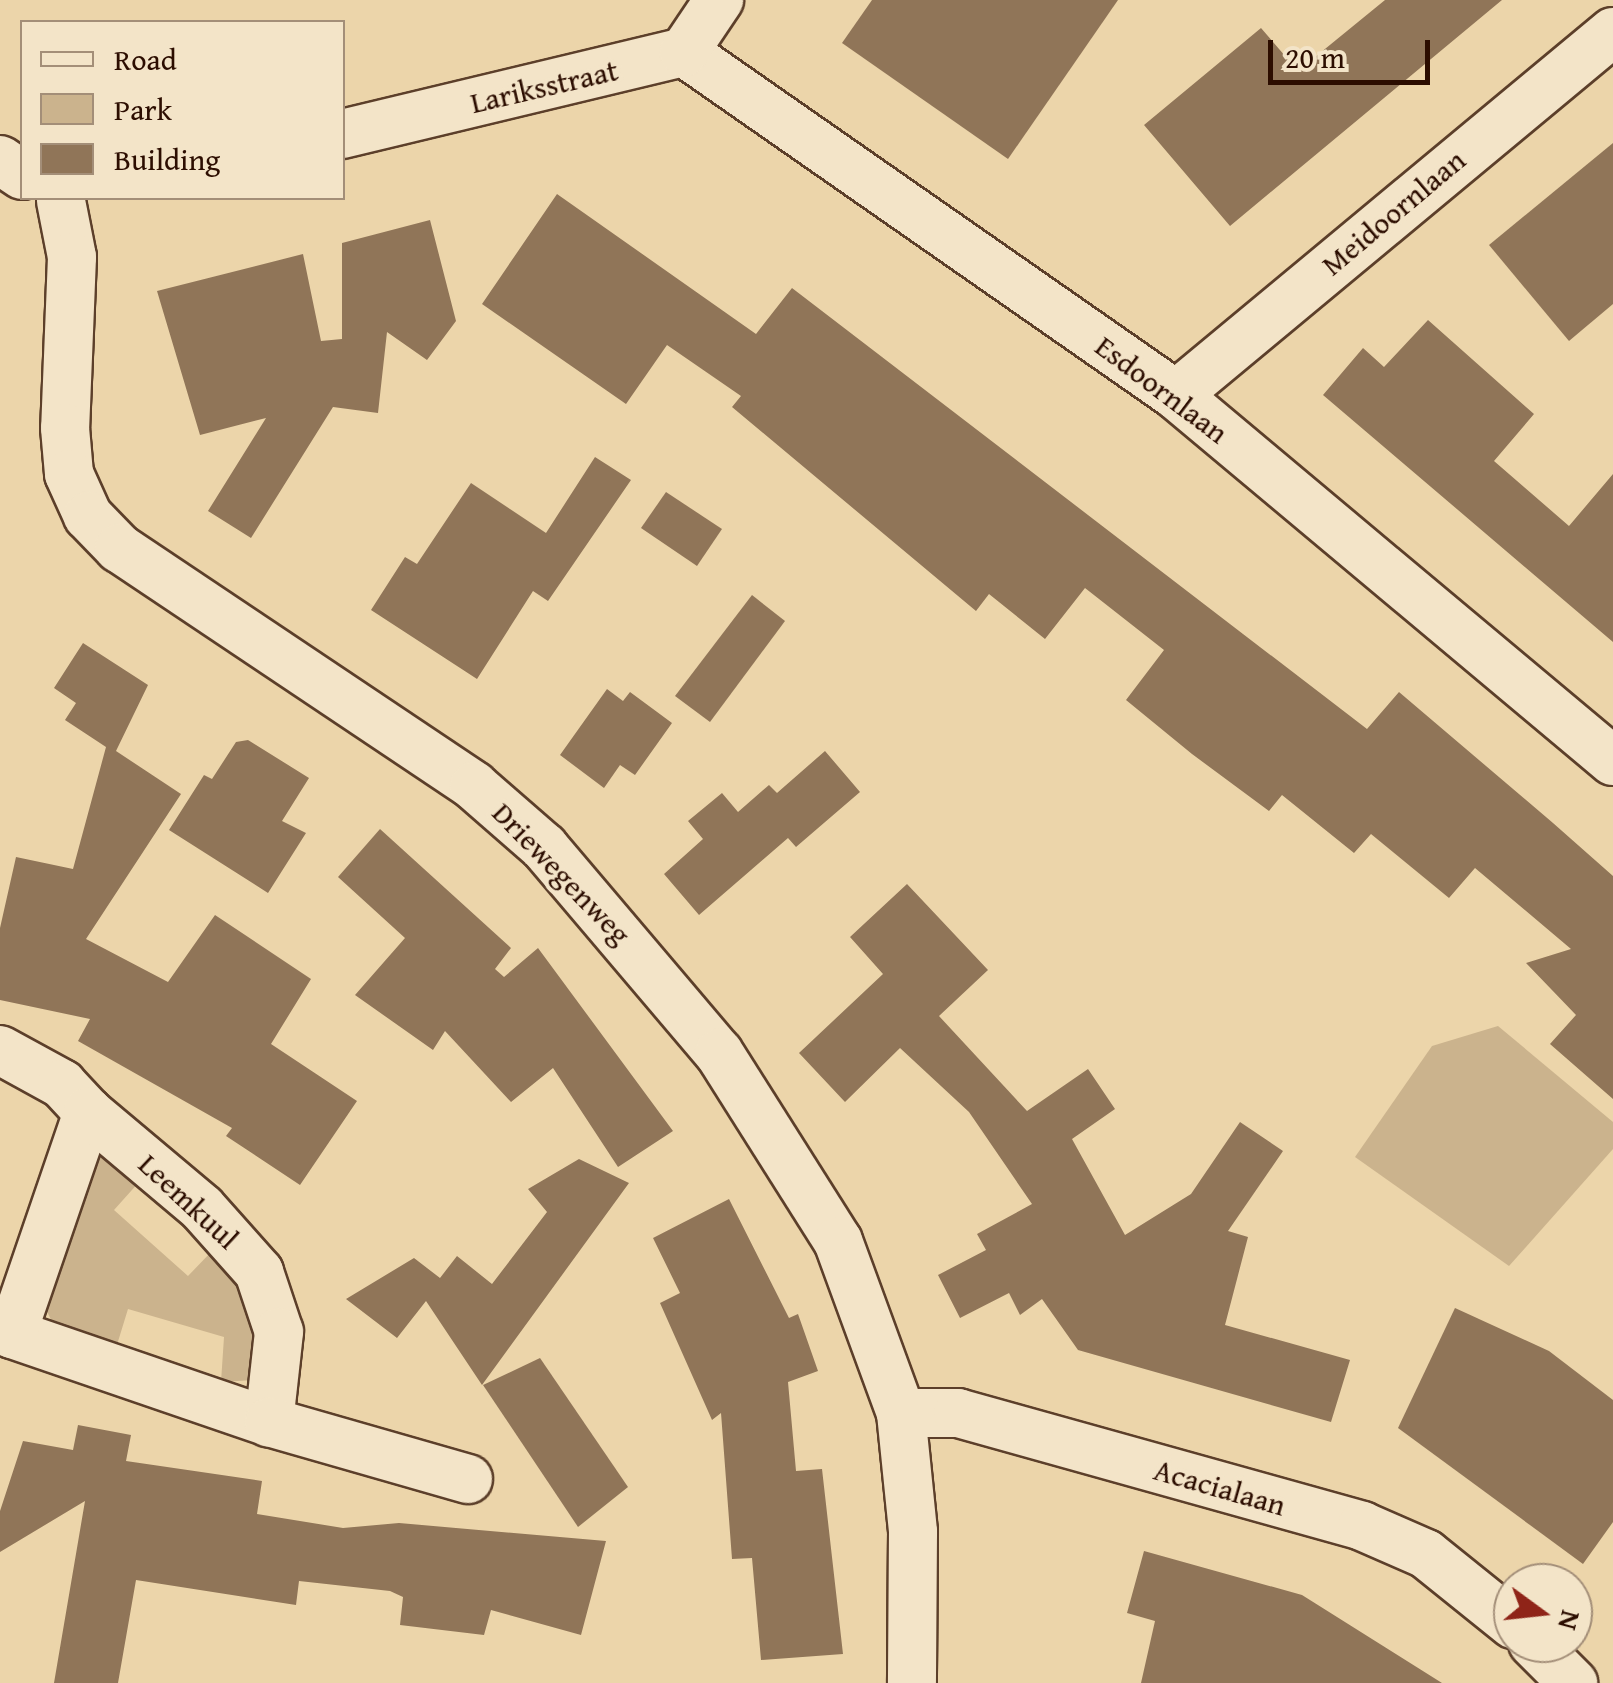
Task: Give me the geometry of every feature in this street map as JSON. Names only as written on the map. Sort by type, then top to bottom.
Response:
[{"type":"street","points":[[684,52],[719,0]]},
{"type":"street","name":"Meidoornlaan","points":[[1176,395],[1613,32]]},
{"type":"street","name":"Lariksstraat","points":[[345,133],[684,52]]},
{"type":"street","name":"Esdoornlaan","points":[[684,52],[1176,395],[1613,761]]},
{"type":"street","name":"Driewegenweg","points":[[64,200],[72,257],[65,428],[70,474],[88,516],[119,548],[474,786],[607,913],[782,1145],[838,1241],[901,1413],[913,1532],[912,1683]]},
{"type":"street","name":"Leemkuul","points":[[0,1050],[62,1084],[88,1112],[202,1208],[259,1272],[280,1332],[268,1422]]},
{"type":"street","points":[[88,1112],[6,1347],[468,1479]]},
{"type":"street","name":"Acacialaan","points":[[901,1413],[958,1413],[1362,1526],[1426,1554],[1493,1608]]},
{"type":"street","points":[[1553,1663],[1574,1683]]},
{"type":"green space","points":[[1498,1026],[1613,1122],[1613,1149],[1509,1266],[1355,1157],[1432,1046]]},
{"type":"green space","points":[[102,1153],[140,1181],[114,1210],[188,1276],[214,1249],[259,1315],[254,1380],[221,1382],[224,1337],[128,1309],[116,1348],[52,1322],[45,1307],[90,1154]]},
{"type":"building","points":[[872,0],[1118,0],[1008,159],[842,43]]},
{"type":"building","points":[[1385,0],[1502,0],[1230,226],[1144,125],[1261,28],[1298,71]]},
{"type":"building","points":[[1613,143],[1613,304],[1569,341],[1489,245]]},
{"type":"building","points":[[557,194],[756,334],[792,288],[1367,729],[1399,692],[1553,823],[1613,876],[1613,1099],[1550,1044],[1576,1015],[1526,963],[1571,949],[1475,868],[1449,898],[1371,834],[1354,853],[1282,795],[1269,811],[1192,754],[1126,700],[1164,650],[1085,588],[1045,639],[989,594],[976,611],[732,407],[741,396],[667,345],[626,404],[482,304]]},
{"type":"building","points":[[430,220],[456,321],[427,360],[387,332],[378,413],[333,407],[251,538],[208,511],[266,418],[200,435],[157,291],[303,254],[321,341],[342,339],[342,243]]},
{"type":"building","points":[[1428,320],[1534,414],[1494,461],[1569,526],[1613,474],[1613,642],[1323,395],[1363,348],[1384,367]]},
{"type":"building","points":[[595,457],[631,480],[548,601],[533,591],[477,679],[371,610],[405,557],[417,564],[471,483],[546,533]]},
{"type":"building","points":[[666,492],[722,529],[697,566],[641,528]]},
{"type":"building","points":[[752,595],[785,621],[710,722],[675,696]]},
{"type":"building","points":[[83,643],[148,685],[116,751],[181,794],[86,939],[168,982],[215,915],[311,979],[271,1044],[357,1101],[300,1185],[226,1136],[232,1128],[78,1041],[90,1019],[0,1000],[0,928],[16,857],[73,869],[106,747],[65,720],[76,703],[54,688]]},
{"type":"building","points":[[607,689],[623,701],[630,692],[672,723],[635,775],[620,765],[604,788],[560,755]]},
{"type":"building","points":[[248,740],[309,778],[282,821],[306,833],[268,893],[169,830],[204,775],[212,779],[236,742]]},
{"type":"building","points":[[825,751],[860,792],[796,847],[788,838],[699,915],[664,874],[703,839],[688,821],[722,793],[738,812],[769,785],[777,793]]},
{"type":"building","points":[[380,829],[511,948],[495,969],[504,977],[538,948],[673,1131],[618,1167],[553,1068],[511,1102],[445,1031],[433,1050],[355,995],[405,938],[338,877]]},
{"type":"building","points":[[907,884],[988,970],[939,1016],[1027,1111],[1088,1069],[1115,1109],[1072,1139],[1125,1235],[1191,1194],[1240,1122],[1283,1151],[1228,1231],[1248,1237],[1225,1325],[1350,1360],[1331,1422],[1078,1350],[1042,1299],[1020,1315],[1009,1293],[960,1318],[938,1275],[986,1250],[977,1234],[1032,1204],[969,1112],[900,1048],[845,1102],[799,1053],[883,974],[850,937]]},
{"type":"building","points":[[579,1159],[629,1183],[482,1385],[426,1301],[397,1338],[346,1299],[414,1258],[440,1278],[457,1256],[492,1284],[547,1212],[528,1189]]},
{"type":"building","points":[[729,1199],[789,1318],[798,1314],[818,1371],[788,1382],[796,1471],[822,1469],[843,1654],[761,1660],[752,1558],[732,1559],[721,1413],[712,1420],[660,1303],[680,1293],[653,1238]]},
{"type":"building","points":[[1455,1308],[1549,1351],[1613,1400],[1613,1522],[1582,1563],[1398,1428]]},
{"type":"building","points":[[540,1358],[628,1487],[578,1527],[483,1385]]},
{"type":"building","points":[[78,1425],[131,1435],[126,1461],[262,1481],[257,1514],[343,1528],[399,1523],[606,1541],[581,1635],[491,1610],[484,1635],[400,1625],[403,1597],[390,1591],[299,1581],[296,1605],[136,1580],[118,1683],[54,1683],[85,1501],[0,1552],[0,1511],[23,1441],[73,1450]]},
{"type":"building","points":[[1144,1551],[1302,1595],[1442,1683],[1141,1683],[1155,1621],[1127,1613]]}]
